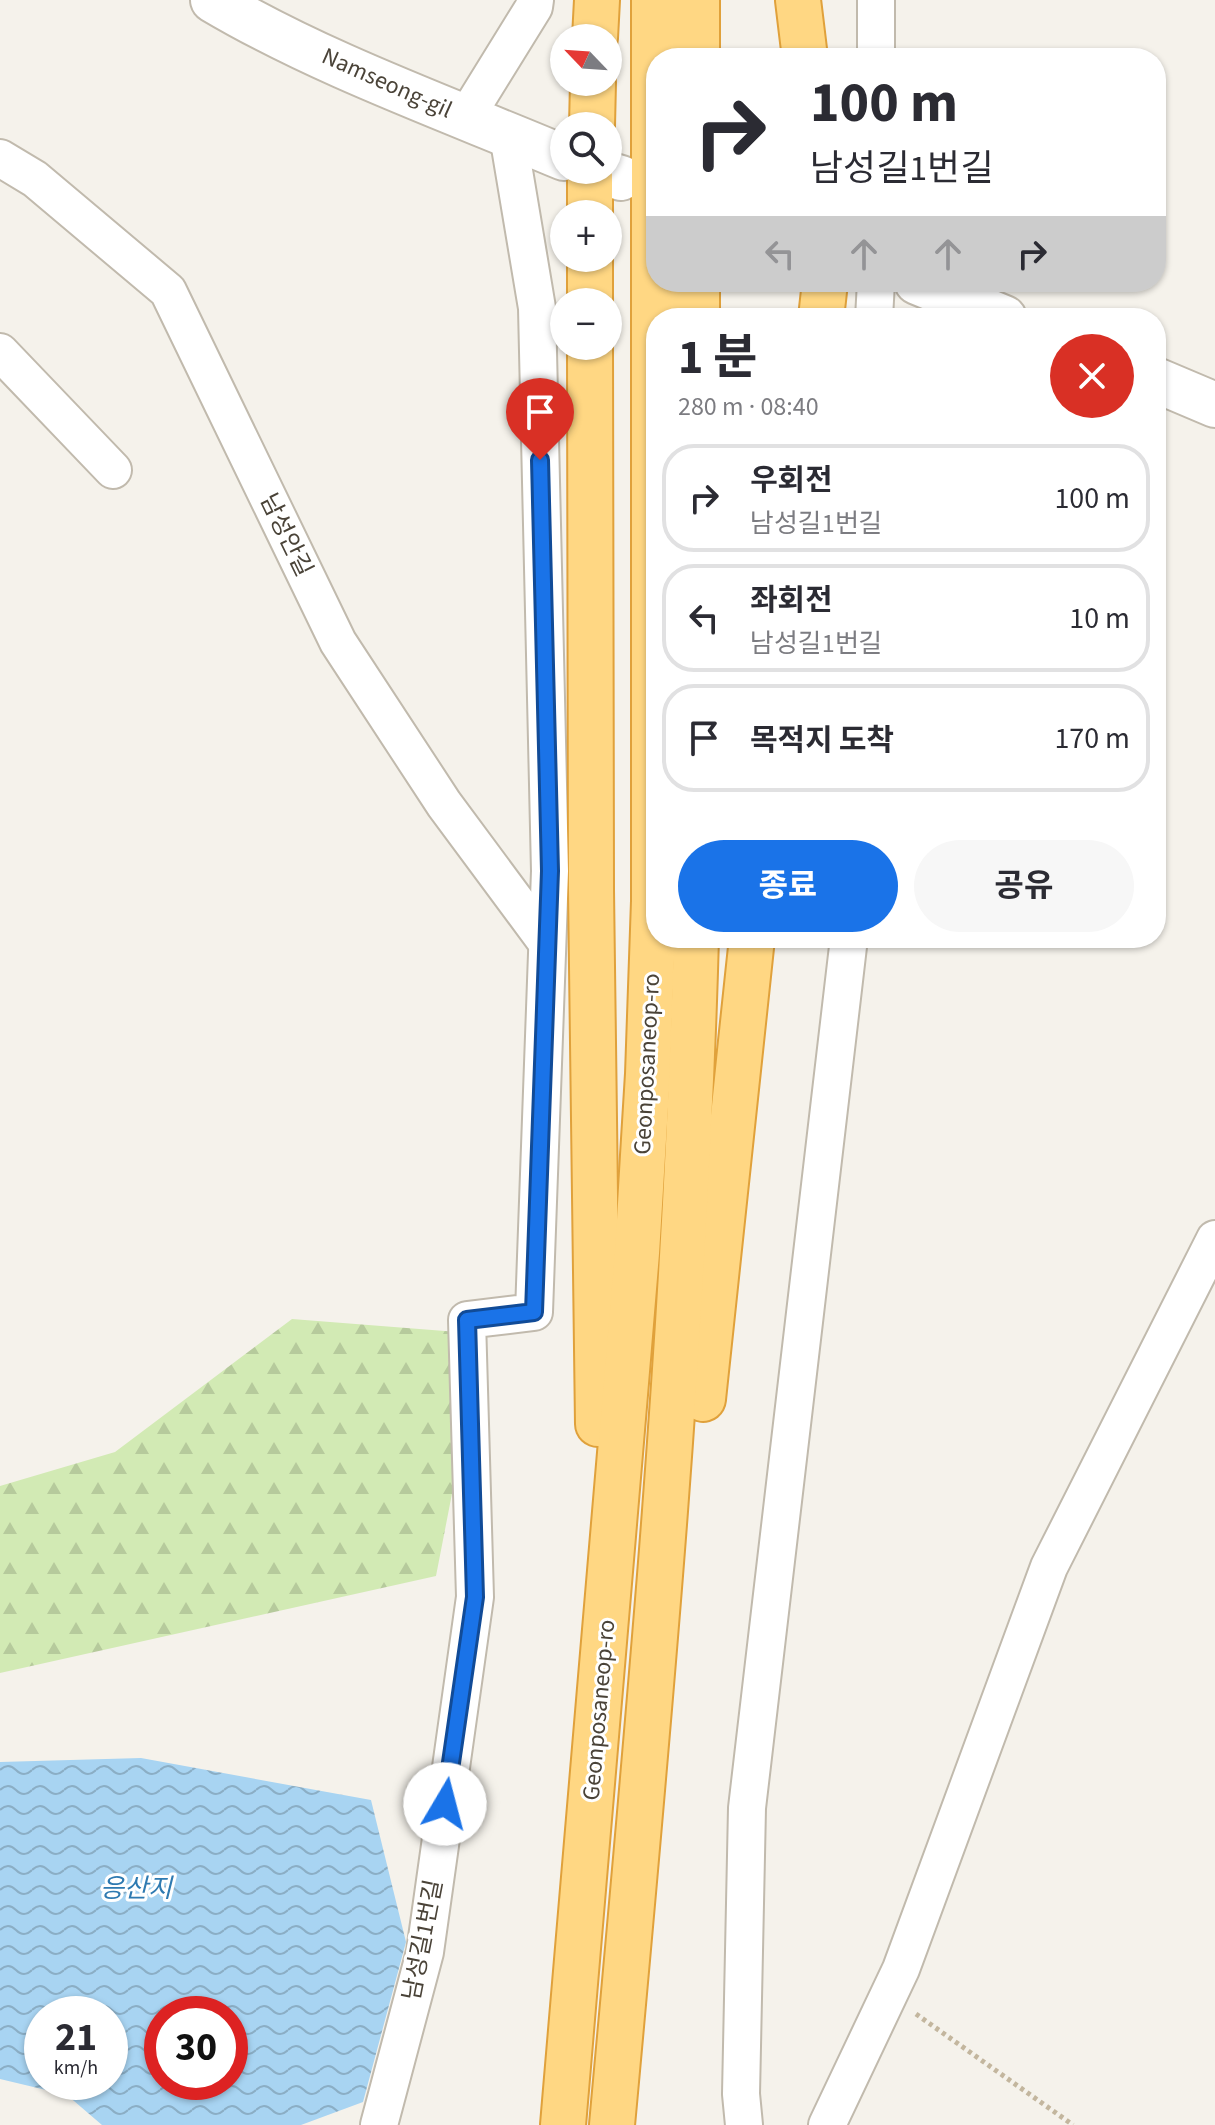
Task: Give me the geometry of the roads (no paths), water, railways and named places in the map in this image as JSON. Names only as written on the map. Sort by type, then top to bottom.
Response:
[{"type":"highway","points":[[596,24],[597,0]]},
{"type":"highway","name":"Geonposaneop-ro","points":[[654,0],[654,48]]},
{"type":"highway","points":[[697,0],[697,48]]},
{"type":"highway","points":[[798,0],[804,48]]},
{"type":"highway","points":[[590,360],[591,890],[601,1683]]},
{"type":"highway","name":"Geonposaneop-ro","points":[[563,2125],[637,1253],[652,948]]},
{"type":"highway","name":"Geonposaneop-ro","points":[[615,2125],[681,1308],[696,948]]},
{"type":"highway","points":[[650,1700],[692,1502],[751,948]]},
{"type":"highway","points":[[545,2125],[574,2004]]},
{"type":"street","name":"Namseong-gil","points":[[213,0],[256,26],[550,152]]},
{"type":"street","points":[[466,117],[534,7],[535,0]]},
{"type":"street","points":[[876,0],[876,48]]},
{"type":"street","name":"남성길1번길","points":[[379,2125],[425,1952],[475,1597],[467,1320],[534,1312],[550,871],[537,308],[508,135]]},
{"type":"street","name":"남성안길","points":[[0,158],[35,179],[168,291],[338,642],[444,804],[547,943]]},
{"type":"street","points":[[941,292],[980,308]]},
{"type":"street","points":[[0,352],[113,470]]},
{"type":"street","points":[[1166,384],[1215,405]]},
{"type":"street","points":[[744,2125],[741,2094],[747,1808],[848,948]]},
{"type":"street","points":[[827,2125],[901,1969],[1049,1567],[1215,1239]]},
{"type":"water","name":"응산지","points":[[141,1758],[371,1800],[406,1942],[363,2102],[301,2125],[102,2125],[73,2100],[128,2100],[128,1996],[24,1996],[24,2085],[0,2079],[0,1762]]}]
